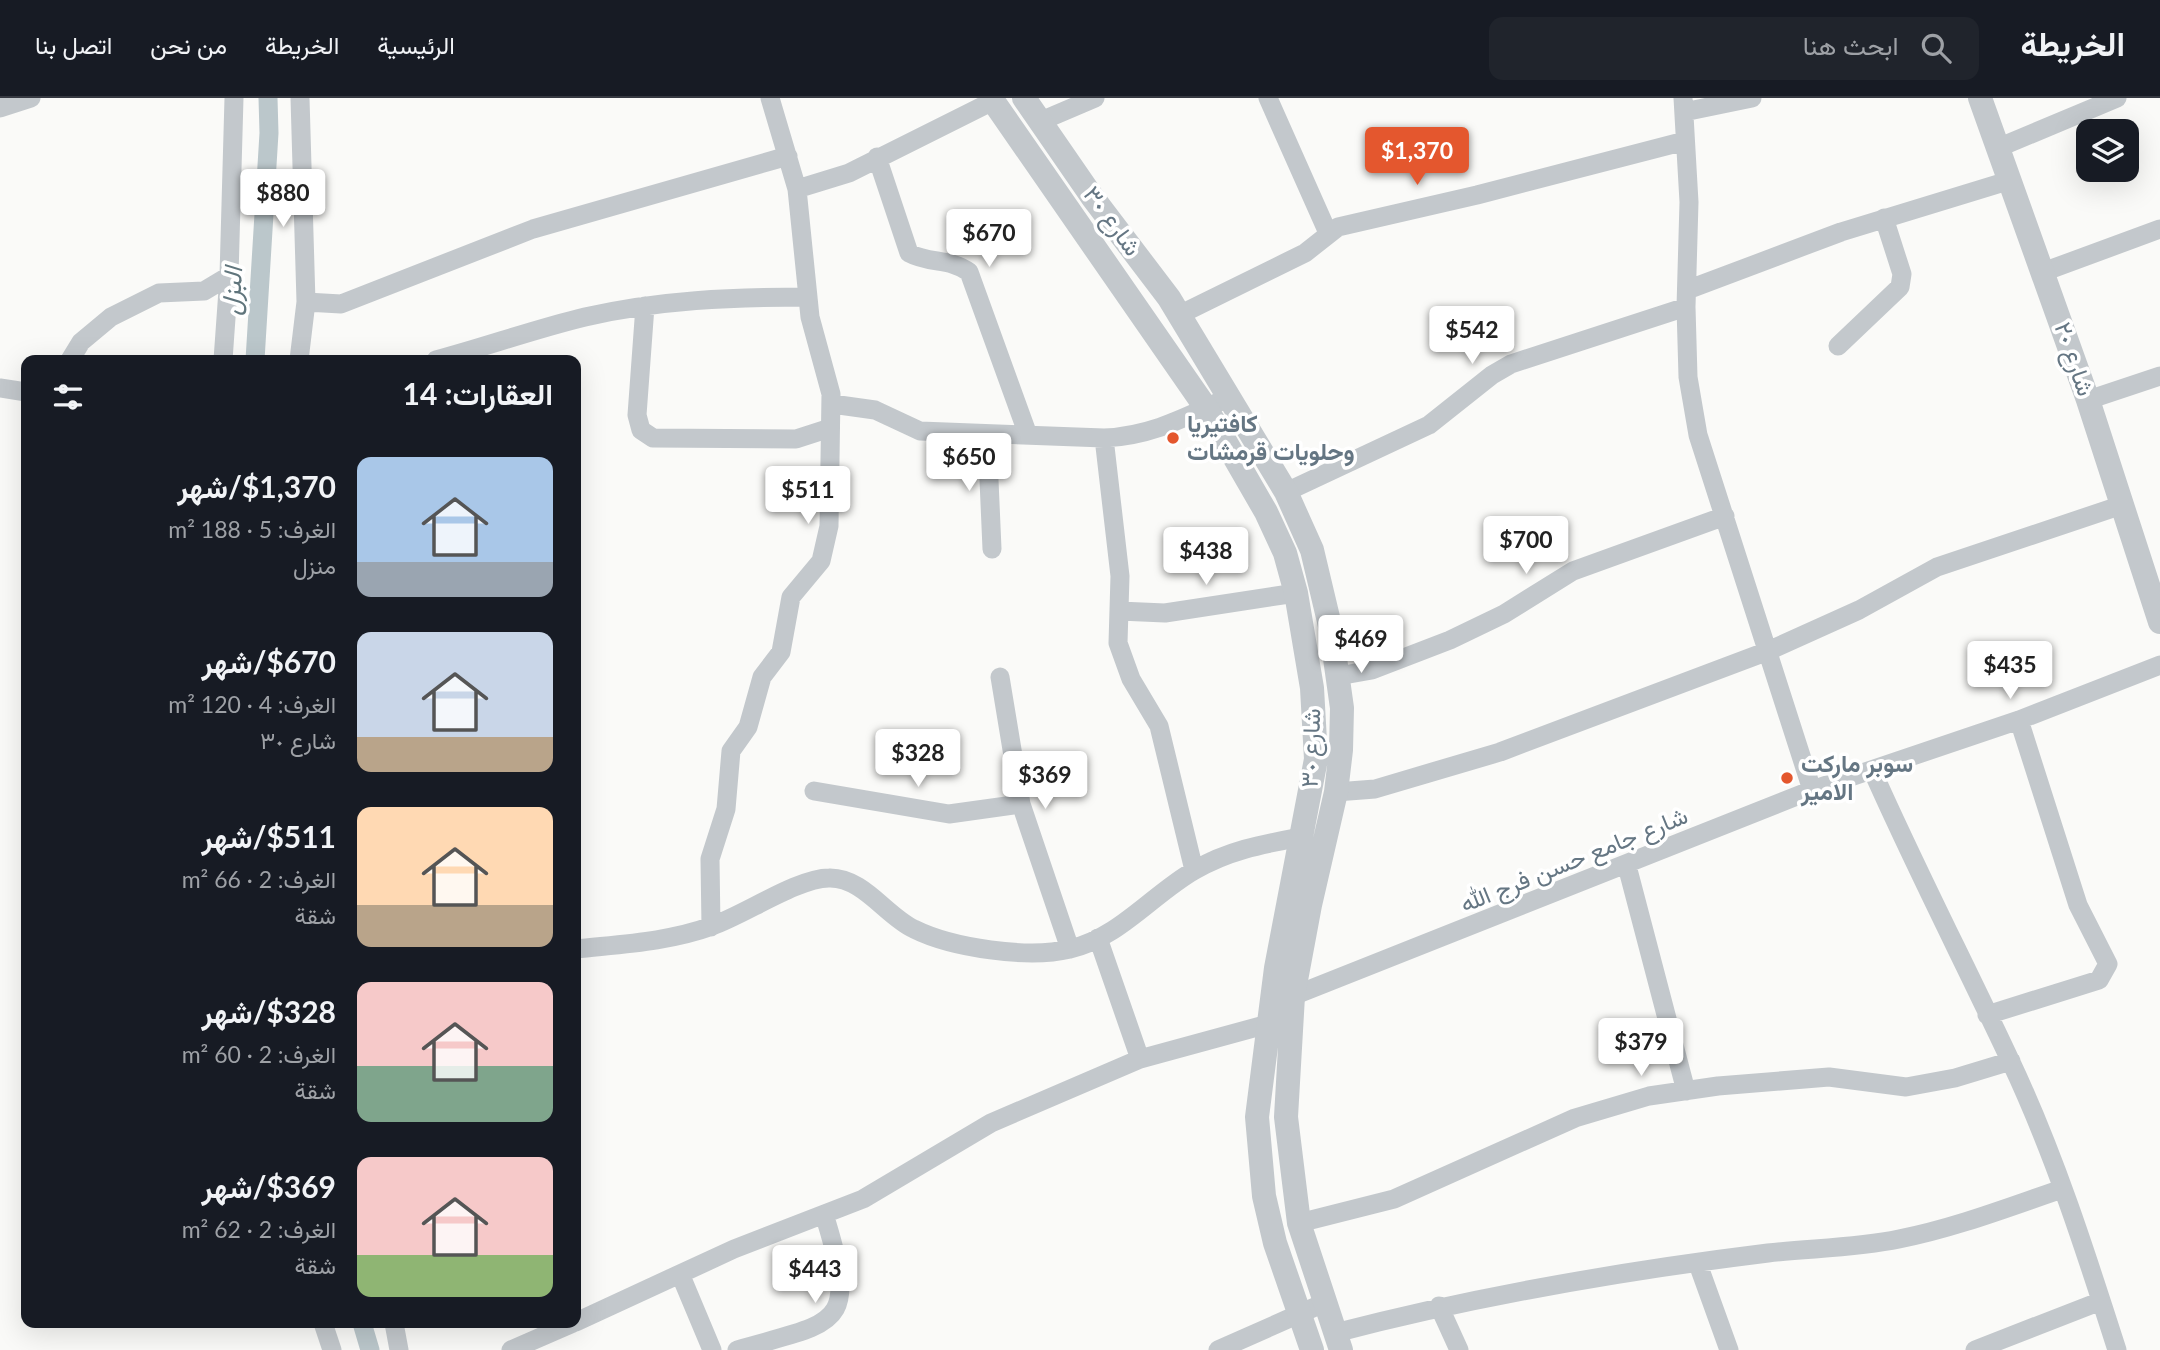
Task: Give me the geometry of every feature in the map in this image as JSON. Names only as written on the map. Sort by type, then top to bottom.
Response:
[{"type":"street","points":[[0,108],[31,98]]},
{"type":"street","points":[[223,355],[229,276],[234,98]]},
{"type":"street","points":[[300,98],[306,302],[300,355]]},
{"type":"street","points":[[711,927],[710,859],[726,809],[731,751],[748,727],[762,677],[781,652],[791,597],[821,561],[826,548],[832,404],[808,297],[797,189],[770,98]]},
{"type":"street","name":"شارع ٣٠","points":[[1024,98],[1179,315],[1286,492],[1304,525],[1312,550],[1331,630],[1338,676],[1341,750],[1336,792],[1310,905],[1293,996],[1286,1117],[1299,1223],[1338,1342]]},
{"type":"street","points":[[1041,121],[1096,98]]},
{"type":"street","points":[[1268,98],[1328,233]]},
{"type":"street","points":[[1752,98],[1683,105],[1689,202],[1686,299],[1688,377],[1696,424],[1812,790]]},
{"type":"street","name":"شارع ٢٠","points":[[1980,98],[2000,147],[2088,400],[2158,611]]},
{"type":"street","points":[[2000,147],[2118,98]]},
{"type":"street","points":[[797,189],[849,173],[992,99]]},
{"type":"street","name":"شارع ٣٠","points":[[992,99],[1206,408],[1266,512],[1285,553],[1296,593],[1312,688],[1316,759],[1268,1024],[1258,1116],[1264,1196],[1297,1313],[1312,1350]]},
{"type":"street","points":[[1179,315],[1305,253],[1328,233],[1361,220],[1477,195],[1685,141]]},
{"type":"street","points":[[306,302],[341,304],[533,229],[788,156]]},
{"type":"street","points":[[877,157],[909,253],[919,258],[956,263],[969,272],[1028,435]]},
{"type":"street","points":[[1286,492],[1429,425],[1492,375],[1511,364],[1686,299],[1884,218],[2011,180]]},
{"type":"street","points":[[1838,346],[1900,287],[1902,274],[1884,218]]},
{"type":"street","points":[[2043,271],[2160,229]]},
{"type":"street","points":[[73,355],[81,342],[111,317],[159,293],[204,291],[229,276]]},
{"type":"street","points":[[453,355],[583,317],[645,306],[685,300],[808,297]]},
{"type":"street","points":[[645,306],[637,415],[642,430],[653,438],[796,439],[830,428]]},
{"type":"street","points":[[2088,400],[2160,376]]},
{"type":"street","points":[[0,388],[21,390]]},
{"type":"street","points":[[832,404],[875,410],[920,431],[1104,438],[1147,433],[1229,397]]},
{"type":"street","points":[[987,435],[992,549]]},
{"type":"street","points":[[1104,438],[1115,516],[1118,643],[1131,679],[1159,726],[1194,870]]},
{"type":"street","points":[[1336,792],[1375,789],[1500,752],[1768,651],[1860,610],[1937,567],[2122,505]]},
{"type":"street","points":[[1338,676],[1371,670],[1450,640],[1516,607],[1573,570],[1725,516]]},
{"type":"street","points":[[1119,611],[1165,613],[1296,593]]},
{"type":"street","name":"شارع جامع حسن فرج الله","points":[[1293,996],[1627,866],[1812,790],[1873,772],[2019,720],[2160,665]]},
{"type":"street","points":[[1000,677],[1021,804],[1070,949]]},
{"type":"street","points":[[1987,1015],[2099,980],[2108,964],[2078,905],[2019,720]]},
{"type":"street","points":[[1873,772],[2011,1061],[2062,1188],[2117,1350]]},
{"type":"street","points":[[814,791],[949,814],[1021,804]]},
{"type":"street","points":[[581,948],[666,939],[711,927],[810,882],[831,877],[851,883],[891,915],[936,938],[990,949],[1070,949],[1098,938],[1194,870],[1241,849],[1301,837]]},
{"type":"street","points":[[1627,866],[1686,1091]]},
{"type":"street","points":[[1098,938],[1140,1059]]},
{"type":"street","points":[[581,1319],[681,1276],[734,1249],[863,1199],[991,1123],[1140,1059],[1268,1024]]},
{"type":"street","points":[[1299,1223],[1394,1199],[1492,1152],[1586,1114],[1649,1096],[1829,1077],[1906,1087],[1955,1078],[2011,1061]]},
{"type":"street","points":[[1338,1342],[1439,1306],[1698,1264],[1901,1239],[1956,1224],[2062,1188]]},
{"type":"street","points":[[737,1350],[810,1331],[833,1315],[841,1294],[833,1244],[824,1214]]},
{"type":"street","points":[[1698,1264],[1729,1350]]},
{"type":"street","points":[[681,1276],[712,1350]]},
{"type":"street","points":[[1975,1350],[2101,1301]]},
{"type":"street","points":[[1219,1350],[1324,1303]]},
{"type":"street","points":[[1439,1306],[1459,1350]]},
{"type":"street","points":[[325,1328],[332,1350]]},
{"type":"street","points":[[395,1328],[399,1350]]},
{"type":"street","points":[[511,1350],[560,1328]]},
{"type":"waterway","name":"البزل","points":[[255,355],[269,133],[268,98]]},
{"type":"waterway","name":"البزل","points":[[363,1328],[370,1350]]},
{"type":"place","name":"كافتيريا وحلويات قرمشات","points":[[1173,438]]},
{"type":"place","name":"سوبر ماركت الامير","points":[[1787,778]]}]
